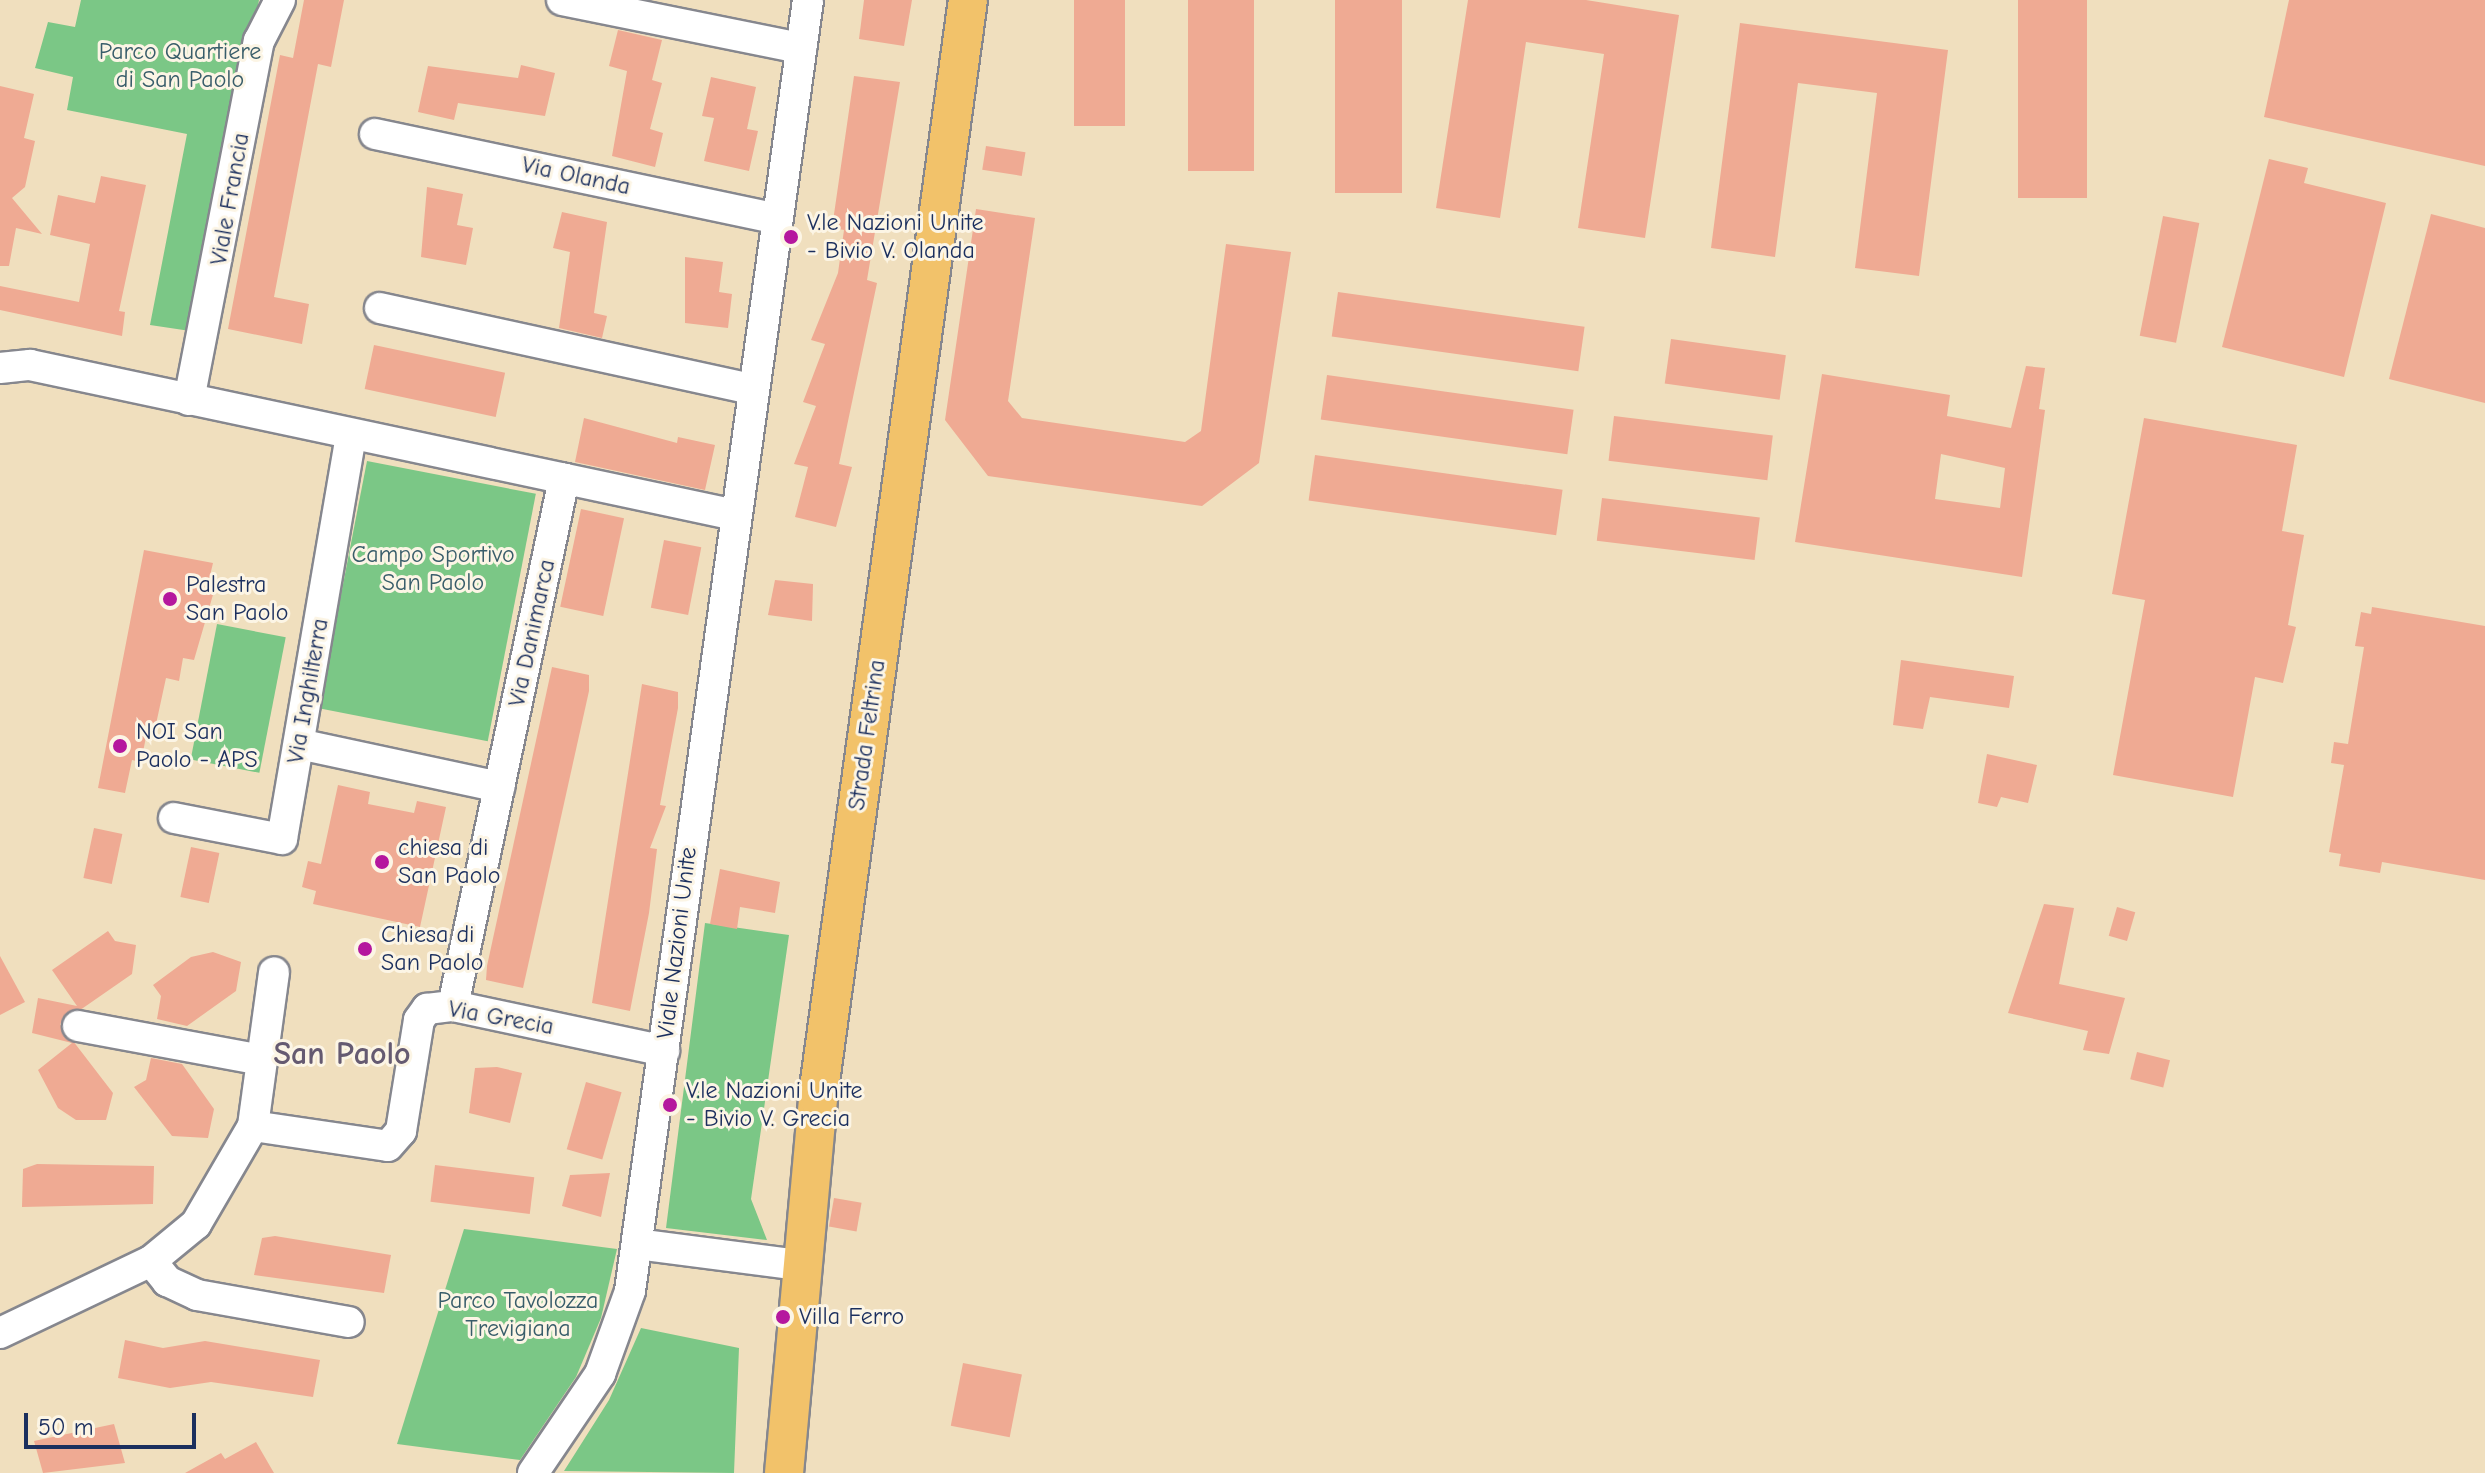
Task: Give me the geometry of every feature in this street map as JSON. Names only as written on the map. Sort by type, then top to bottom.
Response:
[{"type":"main road","name":"Strada Feltrina","points":[[784,1473],[799,1265],[968,0]]},
{"type":"street","name":"Viale Francia","points":[[189,400],[259,41],[280,0]]},
{"type":"street","points":[[562,0],[801,48]]},
{"type":"street","name":"Viale Nazioni Unite","points":[[533,1473],[600,1374],[630,1291],[808,0]]},
{"type":"street","name":"Via Olanda","points":[[375,134],[777,219]]},
{"type":"street","points":[[380,308],[753,389]]},
{"type":"street","points":[[0,368],[30,365],[735,515]]},
{"type":"street","name":"Via Inghilterra","points":[[174,818],[282,839],[351,435]]},
{"type":"street","name":"Via Danimarca","points":[[453,1006],[568,480]]},
{"type":"street","points":[[299,744],[499,787]]},
{"type":"street","points":[[0,1333],[151,1261],[196,1224],[253,1126],[274,972]]},
{"type":"street","name":"Via Grecia","points":[[253,1126],[388,1146],[401,1131],[419,1020],[427,1009],[453,1006],[664,1051]]},
{"type":"street","points":[[78,1026],[262,1060]]},
{"type":"street","points":[[637,1244],[799,1265]]},
{"type":"street","points":[[151,1261],[167,1281],[197,1295],[349,1322]]},
{"type":"green space","name":"Parco Quartiere di San Paolo","points":[[81,0],[259,0],[197,332],[150,325],[187,134],[67,110],[73,77],[35,68],[48,22],[75,27]]},
{"type":"green space","name":"Campo Sportivo San Paolo","points":[[367,461],[536,494],[488,741],[319,708]]},
{"type":"green space","points":[[217,624],[286,637],[259,773],[191,759]]},
{"type":"green space","points":[[705,923],[789,935],[751,1199],[767,1240],[666,1228]]},
{"type":"green space","name":"Parco Tavolozza Trevigiana","points":[[464,1229],[617,1249],[601,1318],[576,1377],[520,1460],[397,1444]]},
{"type":"green space","points":[[641,1328],[739,1348],[734,1473],[564,1471],[609,1400]]},
{"type":"building","points":[[304,0],[344,0],[331,67],[318,64],[274,297],[309,304],[302,344],[228,329],[280,55],[293,58]]},
{"type":"building","points":[[864,0],[912,0],[904,46],[859,39]]},
{"type":"building","points":[[1074,0],[1125,0],[1125,126],[1074,126]]},
{"type":"building","points":[[1188,0],[1254,0],[1254,171],[1188,171]]},
{"type":"building","points":[[1335,0],[1402,0],[1402,193],[1335,193]]},
{"type":"building","points":[[1468,0],[1586,0],[1679,15],[1645,238],[1578,228],[1604,54],[1526,42],[1500,218],[1436,208]]},
{"type":"building","points":[[2018,0],[2087,0],[2087,198],[2018,198]]},
{"type":"building","points":[[2289,0],[2485,0],[2485,166],[2264,117]]},
{"type":"building","points":[[1740,23],[1948,50],[1919,276],[1855,268],[1877,93],[1798,83],[1775,257],[1711,248]]},
{"type":"building","points":[[618,30],[662,40],[652,80],[662,83],[650,129],[663,133],[655,167],[612,156],[627,71],[609,66]]},
{"type":"building","points":[[521,65],[555,73],[545,116],[458,103],[454,120],[418,112],[428,66],[518,78]]},
{"type":"building","points":[[854,76],[900,82],[867,280],[877,283],[839,464],[852,467],[836,527],[795,517],[808,467],[794,464],[816,406],[803,402],[825,344],[811,340],[838,273],[844,230],[832,228]]},
{"type":"building","points":[[711,77],[756,87],[747,129],[758,131],[749,171],[704,161],[714,118],[702,116]]},
{"type":"building","points":[[0,86],[34,94],[24,138],[35,141],[25,187],[12,198],[42,234],[16,228],[9,266],[0,266]]},
{"type":"building","points":[[986,146],[1026,152],[1022,176],[982,170]]},
{"type":"building","points":[[2269,159],[2308,168],[2304,183],[2386,203],[2344,377],[2222,347]]},
{"type":"building","points":[[101,176],[146,185],[119,311],[125,312],[122,336],[0,310],[0,286],[79,302],[90,244],[50,235],[58,195],[95,203]]},
{"type":"building","points":[[427,187],[463,194],[457,225],[473,228],[466,265],[421,257]]},
{"type":"building","points":[[976,209],[1035,218],[1008,401],[1022,418],[1185,442],[1201,431],[1226,244],[1291,252],[1259,463],[1202,506],[988,476],[945,420]]},
{"type":"building","points":[[562,212],[607,222],[594,313],[607,316],[602,338],[559,328],[570,252],[553,248]]},
{"type":"building","points":[[2431,214],[2485,228],[2485,403],[2389,379]]},
{"type":"building","points":[[2163,216],[2199,223],[2176,343],[2140,336]]},
{"type":"building","points":[[685,257],[723,262],[719,292],[732,294],[728,328],[685,323]]},
{"type":"building","points":[[1338,292],[1585,327],[1578,371],[1332,337]]},
{"type":"building","points":[[1671,339],[1786,355],[1780,400],[1665,384]]},
{"type":"building","points":[[374,345],[505,373],[496,417],[365,389]]},
{"type":"building","points":[[2026,366],[2045,368],[2039,409],[2045,410],[2022,577],[1795,542],[1822,374],[1950,395],[1947,416],[2011,428]],"holes":[[[1941,454],[2005,468],[2000,508],[1935,499]]]},
{"type":"building","points":[[1327,375],[1574,410],[1567,454],[1321,420]]},
{"type":"building","points":[[1614,416],[1773,435],[1767,480],[1609,461]]},
{"type":"building","points":[[584,418],[677,443],[678,437],[715,445],[705,490],[575,462]]},
{"type":"building","points":[[2144,418],[2297,445],[2282,531],[2304,535],[2288,625],[2296,627],[2283,683],[2255,677],[2233,797],[2113,775],[2145,600],[2112,594]]},
{"type":"building","points":[[1315,455],[1563,490],[1556,535],[1309,501]]},
{"type":"building","points":[[1602,498],[1760,517],[1755,560],[1597,541]]},
{"type":"building","points":[[581,509],[624,518],[603,616],[560,607]]},
{"type":"building","points":[[664,540],[701,547],[688,615],[651,608]]},
{"type":"building","points":[[144,550],[213,563],[209,580],[217,581],[194,660],[183,658],[179,681],[166,678],[153,738],[146,737],[141,762],[132,760],[125,793],[98,788]]},
{"type":"building","points":[[775,580],[813,584],[812,621],[768,615]]},
{"type":"building","points":[[2372,607],[2485,626],[2485,880],[2382,862],[2380,873],[2339,866],[2341,854],[2329,852],[2344,765],[2331,763],[2334,742],[2348,744],[2364,647],[2355,646],[2361,612],[2371,614]]},
{"type":"building","points":[[1901,660],[2014,676],[2009,708],[1930,697],[1923,729],[1893,725]]},
{"type":"building","points":[[552,667],[589,675],[589,691],[523,988],[486,980],[487,966]]},
{"type":"building","points":[[642,684],[678,692],[678,708],[660,805],[666,806],[650,848],[657,849],[649,913],[630,1011],[592,1003]]},
{"type":"building","points":[[1987,754],[2037,765],[2028,803],[2001,797],[1997,807],[1978,803]]},
{"type":"building","points":[[338,785],[370,792],[368,804],[414,813],[417,801],[446,807],[420,927],[313,904],[316,891],[302,887],[308,861],[321,864]]},
{"type":"building","points":[[94,828],[122,834],[112,884],[83,878]]},
{"type":"building","points":[[191,847],[219,853],[209,903],[180,897]]},
{"type":"building","points":[[720,869],[780,882],[775,913],[740,907],[737,929],[710,924]]},
{"type":"building","points":[[2044,904],[2074,908],[2059,984],[2125,998],[2109,1054],[2083,1050],[2088,1031],[2008,1013]]},
{"type":"building","points":[[2117,907],[2135,912],[2127,941],[2109,936]]},
{"type":"building","points":[[108,931],[115,941],[136,945],[132,974],[60,1024],[113,1093],[106,1120],[76,1120],[58,1108],[38,1070],[72,1043],[32,1033],[38,998],[77,1006],[52,970]]},
{"type":"building","points":[[213,952],[241,962],[236,991],[187,1026],[157,1019],[161,996],[153,985],[191,957]]},
{"type":"building","points":[[0,956],[25,1002],[0,1015]]},
{"type":"building","points":[[2137,1052],[2170,1060],[2163,1087],[2130,1079]]},
{"type":"building","points":[[151,1058],[182,1064],[214,1109],[208,1138],[172,1136],[134,1087],[146,1080]]},
{"type":"building","points":[[497,1067],[522,1073],[510,1123],[469,1113],[475,1068]]},
{"type":"building","points":[[586,1082],[622,1092],[602,1159],[567,1149]]},
{"type":"building","points":[[37,1164],[154,1166],[153,1204],[22,1207],[23,1169]]},
{"type":"building","points":[[435,1165],[534,1177],[530,1214],[430,1202]]},
{"type":"building","points":[[610,1173],[601,1217],[562,1206],[570,1175]]},
{"type":"building","points":[[834,1198],[862,1203],[857,1231],[829,1227]]},
{"type":"building","points":[[275,1236],[391,1255],[384,1293],[254,1275],[262,1238]]},
{"type":"building","points":[[125,1340],[163,1348],[205,1341],[320,1360],[313,1397],[211,1382],[170,1388],[118,1378]]},
{"type":"building","points":[[963,1363],[1022,1374],[1010,1437],[951,1426]]},
{"type":"building","points":[[114,1424],[125,1463],[43,1473],[34,1441]]},
{"type":"building","points":[[256,1442],[274,1473],[185,1473],[221,1453],[225,1459]]},
{"type":"place","name":"V.le Nazioni Unite - Bivio V. Olanda","points":[[791,237]]},
{"type":"place","name":"Palestra San Paolo","points":[[170,599]]},
{"type":"place","name":"NOI San Paolo - APS","points":[[120,746]]},
{"type":"place","name":"chiesa di San Paolo","points":[[382,862]]},
{"type":"place","name":"Chiesa di San Paolo","points":[[365,949]]},
{"type":"place","name":"V.le Nazioni Unite - Bivio V. Grecia","points":[[670,1105]]},
{"type":"place","name":"Villa Ferro","points":[[783,1317]]},
{"type":"district","name":"San Paolo","points":[[342,1054]]}]
